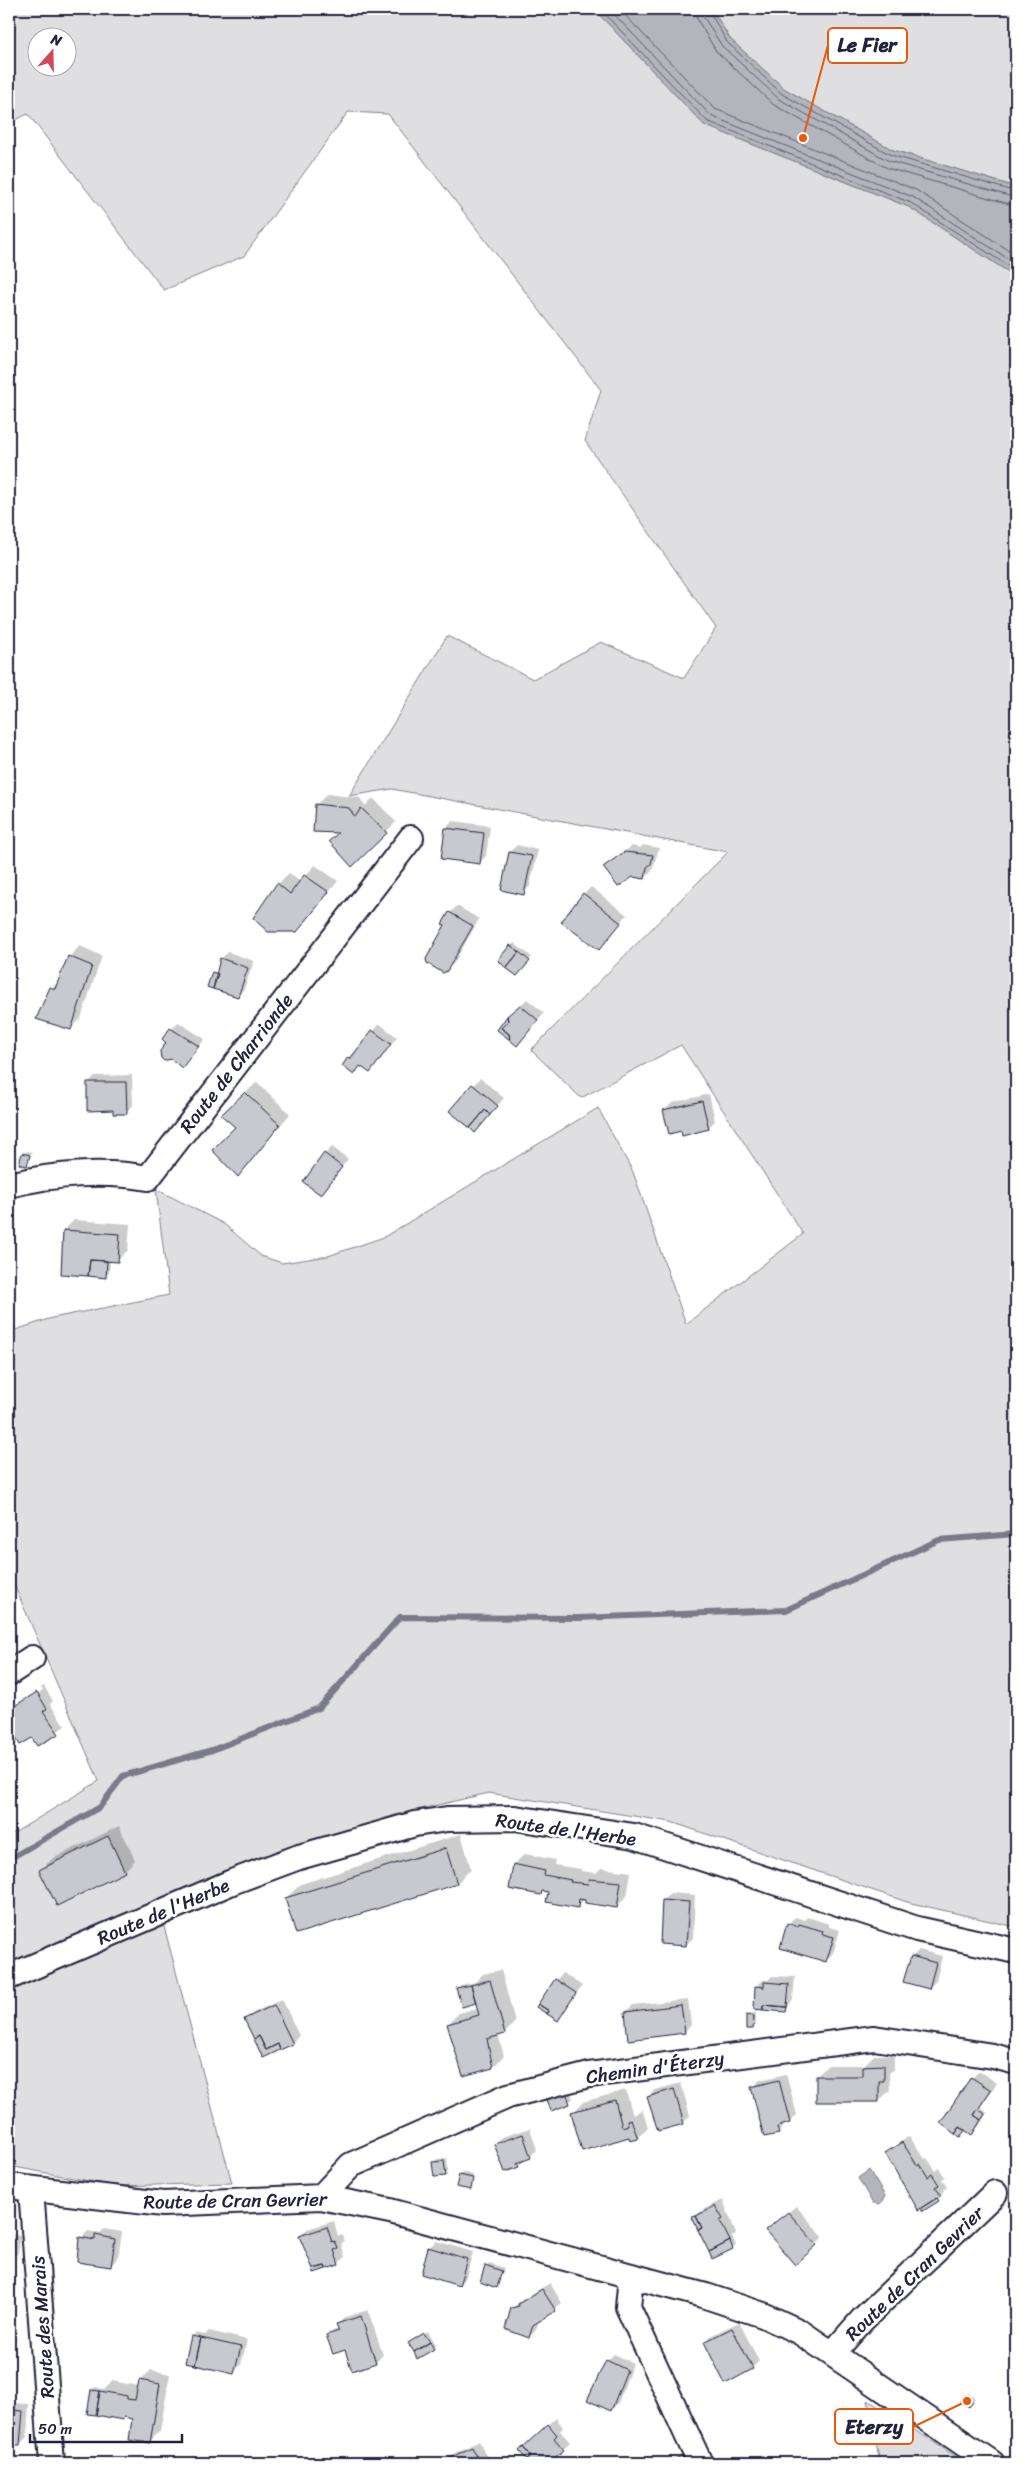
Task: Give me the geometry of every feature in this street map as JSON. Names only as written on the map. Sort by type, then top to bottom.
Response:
[{"type":"street","name":"Route de Charrionde","points":[[9,1185],[49,1178],[116,1173],[148,1178],[411,838]]},
{"type":"street","points":[[9,1673],[32,1658]]},
{"type":"street","name":"Route de l'Herbe","points":[[9,1976],[232,1882],[299,1857],[415,1824],[447,1818],[515,1818],[634,1836],[918,1929],[1016,1951]]},
{"type":"street","name":"Chemin d'Éterzy","points":[[321,2197],[351,2165],[508,2096],[589,2075],[874,2038],[992,2056],[1016,2062]]},
{"type":"street","name":"Route de Cran Gevrier","points":[[20,2188],[162,2204],[321,2197],[390,2211],[631,2278],[706,2296],[763,2314],[800,2332],[992,2463]]},
{"type":"street","name":"Route des Marais","points":[[20,2188],[52,2463]]},
{"type":"street","name":"Route de Cran Gevrier","points":[[833,2353],[863,2319],[995,2193]]},
{"type":"street","points":[[631,2278],[628,2308],[700,2463]]},
{"type":"shaded area","points":[[9,9],[594,9],[704,125],[909,207],[1016,277],[1016,1927],[907,1902],[671,1822],[489,1793],[395,1815],[157,1900],[232,2183],[116,2186],[9,2166],[9,1836],[99,1781],[9,1573],[9,1332],[52,1318],[169,1295],[156,1189],[224,1224],[261,1256],[282,1263],[328,1256],[384,1237],[598,1108],[633,1172],[686,1324],[803,1234],[681,1045],[581,1098],[531,1050],[728,852],[392,789],[349,796],[447,636],[533,679],[601,642],[684,678],[716,628],[585,441],[601,390],[388,114],[348,112],[244,256],[164,290],[28,114],[9,123]]},
{"type":"shaded area","points":[[712,9],[1016,9],[1016,187],[893,150],[785,89],[730,39]]},
{"type":"shaded area","points":[[868,2400],[966,2463],[880,2463]]},
{"type":"water","points":[[594,9],[712,9],[730,39],[785,89],[893,150],[1016,187],[1016,277],[909,207],[704,125]]},
{"type":"water","points":[[869,2170],[885,2196],[881,2204],[877,2205],[875,2202],[873,2204],[858,2178]]},
{"type":"building","points":[[315,804],[349,808],[355,817],[361,808],[387,833],[352,867],[329,841],[338,833],[313,832]]},
{"type":"building","points":[[445,828],[484,833],[480,864],[441,859]]},
{"type":"building","points":[[509,852],[532,856],[524,895],[501,890]]},
{"type":"building","points":[[624,852],[653,855],[651,864],[647,867],[645,879],[633,877],[618,887],[603,867]]},
{"type":"building","points":[[304,875],[329,892],[297,932],[268,932],[253,918],[277,883],[290,894]]},
{"type":"building","points":[[583,893],[621,923],[599,950],[561,922]]},
{"type":"building","points":[[449,912],[473,926],[447,971],[443,973],[427,963],[426,959],[445,925],[442,924]]},
{"type":"building","points":[[510,945],[519,952],[506,968],[498,960]]},
{"type":"building","points":[[519,952],[530,961],[517,976],[506,968]]},
{"type":"building","points":[[68,956],[92,966],[71,1030],[36,1019],[50,987],[55,989]]},
{"type":"building","points":[[220,958],[248,968],[238,997],[213,989]]},
{"type":"building","points":[[212,972],[218,974],[213,989],[207,987]]},
{"type":"building","points":[[520,1005],[538,1020],[517,1046],[510,1040],[509,1034],[501,1028],[508,1021],[507,1016]]},
{"type":"building","points":[[507,1016],[508,1021],[501,1028],[509,1034],[510,1040],[497,1030]]},
{"type":"building","points":[[170,1028],[199,1046],[182,1068],[171,1059],[164,1061],[161,1058],[160,1051],[166,1043],[162,1039]]},
{"type":"building","points":[[372,1030],[391,1044],[370,1073],[360,1066],[354,1075],[342,1066],[348,1057],[350,1059]]},
{"type":"building","points":[[87,1082],[126,1082],[127,1114],[113,1114],[113,1110],[87,1111]]},
{"type":"building","points":[[472,1084],[498,1106],[490,1115],[485,1110],[470,1128],[449,1111]]},
{"type":"building","points":[[245,1092],[280,1125],[238,1177],[212,1150],[235,1127],[221,1115]]},
{"type":"building","points":[[702,1101],[709,1129],[682,1136],[681,1131],[669,1134],[663,1110]]},
{"type":"building","points":[[485,1110],[490,1115],[475,1133],[470,1128]]},
{"type":"building","points":[[22,1153],[30,1155],[27,1166],[19,1164]]},
{"type":"building","points":[[324,1153],[342,1167],[321,1195],[303,1182]]},
{"type":"building","points":[[63,1230],[120,1234],[118,1262],[90,1260],[88,1276],[61,1274]]},
{"type":"building","points":[[90,1260],[107,1261],[106,1278],[88,1276]]},
{"type":"building","points":[[37,1692],[47,1709],[43,1711],[59,1734],[37,1746],[32,1738],[20,1745],[9,1726],[9,1718],[16,1713],[13,1707]]},
{"type":"building","points":[[108,1836],[125,1872],[57,1906],[39,1870]]},
{"type":"building","points":[[446,1848],[457,1884],[296,1934],[285,1898]]},
{"type":"building","points":[[513,1864],[545,1871],[544,1875],[571,1880],[570,1882],[588,1884],[589,1879],[621,1882],[617,1908],[585,1903],[585,1900],[579,1899],[578,1908],[546,1902],[548,1892],[542,1891],[541,1895],[509,1889]]},
{"type":"building","points":[[662,1900],[689,1902],[686,1946],[660,1944]]},
{"type":"building","points":[[787,1923],[798,1927],[799,1924],[823,1931],[822,1934],[834,1937],[826,1962],[780,1948]]},
{"type":"building","points":[[911,1956],[936,1963],[929,1989],[903,1982]]},
{"type":"building","points":[[555,1979],[576,1993],[558,2021],[547,2014],[549,2011],[538,2004]]},
{"type":"building","points":[[490,1980],[505,2034],[487,2039],[493,2068],[463,2076],[447,2024],[479,2015],[471,1985]]},
{"type":"building","points":[[764,1982],[789,1984],[787,2007],[763,2005],[763,2010],[754,2009],[755,1986],[764,1987]]},
{"type":"building","points":[[471,1985],[476,2003],[462,2007],[456,1988]]},
{"type":"building","points":[[538,2004],[549,2011],[547,2014],[536,2007]]},
{"type":"building","points":[[274,2005],[293,2044],[280,2050],[278,2044],[266,2050],[259,2036],[254,2039],[244,2019]]},
{"type":"building","points":[[681,2005],[685,2033],[628,2040],[625,2012]]},
{"type":"building","points":[[763,2005],[787,2007],[786,2012],[763,2010]]},
{"type":"building","points":[[746,2015],[754,2016],[753,2029],[746,2029]]},
{"type":"building","points":[[259,2036],[266,2050],[278,2044],[280,2050],[263,2058],[254,2039]]},
{"type":"building","points":[[884,2065],[884,2081],[879,2081],[879,2102],[816,2102],[816,2076],[862,2076],[862,2066]]},
{"type":"building","points":[[971,2077],[991,2090],[974,2115],[981,2120],[972,2135],[960,2127],[955,2134],[940,2123]]},
{"type":"building","points":[[779,2080],[790,2123],[777,2127],[779,2134],[764,2137],[751,2087]]},
{"type":"building","points":[[674,2089],[684,2124],[658,2131],[647,2097]]},
{"type":"building","points":[[566,2092],[570,2104],[551,2111],[547,2099]]},
{"type":"building","points":[[615,2100],[622,2127],[628,2125],[627,2120],[631,2119],[638,2139],[630,2141],[629,2137],[582,2151],[571,2112]]},
{"type":"building","points":[[978,2109],[985,2114],[981,2120],[974,2115]]},
{"type":"building","points":[[960,2127],[965,2130],[960,2138],[955,2134]]},
{"type":"building","points":[[523,2134],[531,2158],[517,2163],[519,2167],[505,2172],[494,2144]]},
{"type":"building","points":[[902,2142],[917,2165],[920,2164],[928,2177],[932,2174],[939,2185],[935,2187],[941,2195],[918,2210],[885,2153]]},
{"type":"building","points":[[444,2161],[446,2176],[434,2177],[432,2162]]},
{"type":"building","points":[[459,2175],[473,2178],[471,2190],[456,2187]]},
{"type":"building","points":[[937,2198],[939,2201],[923,2211],[921,2208]]},
{"type":"building","points":[[715,2206],[723,2219],[720,2221],[730,2241],[709,2252],[698,2230],[702,2228],[696,2216]]},
{"type":"building","points":[[788,2212],[817,2245],[795,2265],[765,2230]]},
{"type":"building","points":[[696,2216],[702,2228],[698,2230],[692,2217]]},
{"type":"building","points":[[327,2227],[332,2242],[335,2241],[338,2249],[334,2250],[339,2265],[326,2269],[325,2266],[313,2269],[299,2236]]},
{"type":"building","points":[[95,2235],[115,2239],[111,2267],[77,2262],[79,2237],[95,2240]]},
{"type":"building","points":[[730,2241],[733,2249],[712,2259],[709,2252]]},
{"type":"building","points":[[9,2242],[14,2243],[11,2261],[9,2261]]},
{"type":"building","points":[[428,2247],[467,2259],[459,2286],[421,2274]]},
{"type":"building","points":[[485,2265],[502,2271],[497,2288],[480,2282]]},
{"type":"building","points":[[325,2266],[326,2269],[314,2273],[313,2269]]},
{"type":"building","points":[[542,2289],[556,2311],[533,2325],[529,2338],[505,2329],[511,2308],[519,2306],[518,2304]]},
{"type":"building","points":[[361,2316],[376,2363],[352,2371],[345,2350],[333,2354],[326,2335],[339,2331],[336,2324]]},
{"type":"building","points":[[732,2328],[753,2369],[725,2384],[704,2342]]},
{"type":"building","points":[[424,2333],[430,2342],[414,2352],[408,2343]]},
{"type":"building","points":[[191,2336],[201,2338],[195,2365],[185,2363]]},
{"type":"building","points":[[201,2338],[241,2347],[234,2374],[195,2365]]},
{"type":"building","points":[[430,2342],[434,2349],[417,2359],[414,2352]]},
{"type":"building","points":[[606,2360],[627,2370],[611,2411],[587,2400]]},
{"type":"building","points":[[139,2380],[160,2384],[150,2443],[129,2440],[132,2419],[124,2417],[123,2420],[96,2415],[100,2391],[127,2396],[127,2399],[135,2400]]},
{"type":"building","points":[[91,2390],[100,2391],[96,2415],[87,2414]]},
{"type":"building","points":[[965,2395],[973,2402],[969,2407],[960,2401]]},
{"type":"building","points":[[9,2410],[23,2411],[20,2445],[9,2445]]},
{"type":"building","points":[[548,2424],[557,2435],[554,2438],[564,2450],[551,2461],[549,2458],[543,2463],[530,2463],[527,2460],[531,2457],[523,2447]]},
{"type":"building","points":[[472,2447],[480,2463],[445,2463],[444,2461]]},
{"type":"building","points":[[523,2447],[531,2457],[527,2460],[519,2451]]},
{"type":"building","points":[[687,2454],[692,2463],[674,2463],[673,2461]]},
{"type":"waterway","points":[[9,1859],[100,1807],[123,1776],[212,1750],[319,1708],[400,1617],[579,1618],[786,1610],[939,1540],[1016,1534]]},
{"type":"place","name":"Le Fier","points":[[803,138]]},
{"type":"place","name":"Eterzy","points":[[967,2401]]}]
